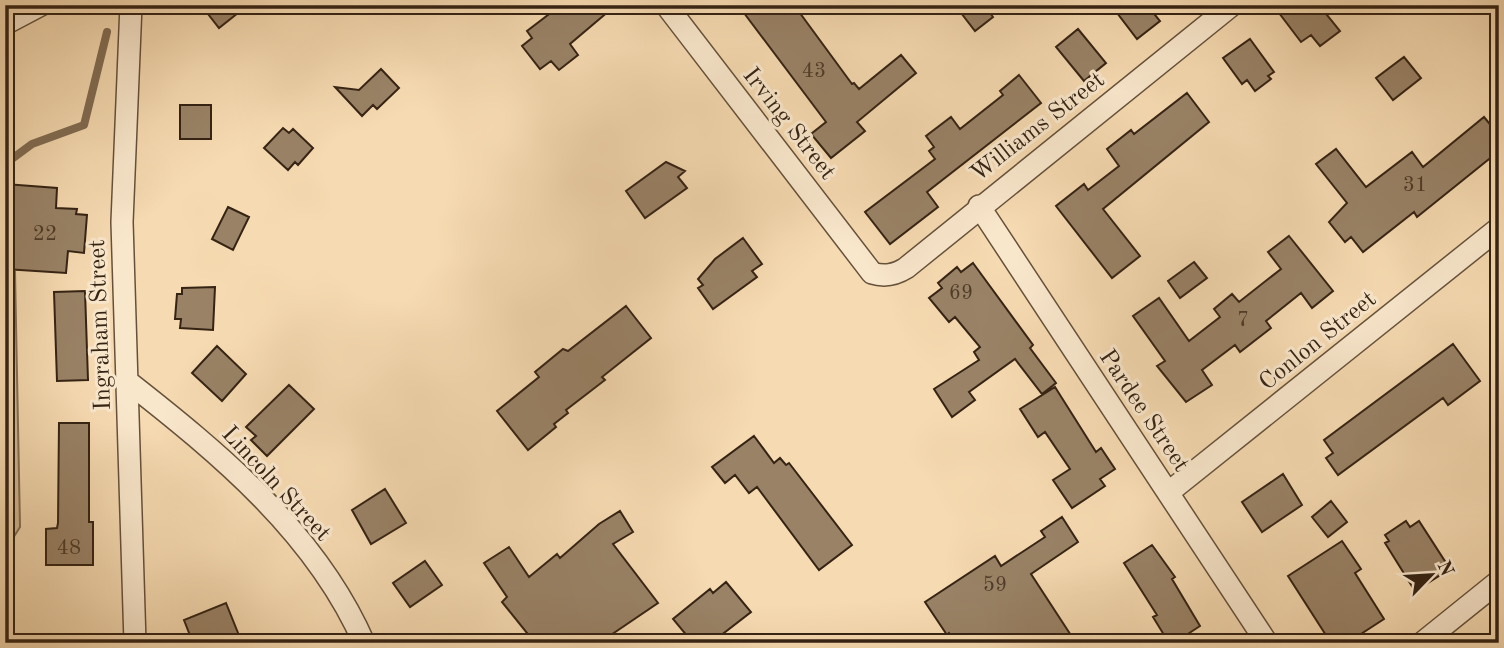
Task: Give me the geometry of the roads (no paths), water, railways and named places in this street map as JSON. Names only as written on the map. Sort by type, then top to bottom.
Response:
[{"type":"street","points":[[5,24],[41,5]]},
{"type":"street","name":"Ingraham Street","points":[[131,5],[122,222],[135,643]]},
{"type":"street","name":"Irving Street","points":[[666,5],[872,272]]},
{"type":"street","name":"Williams Street","points":[[872,272],[888,275],[906,268],[979,206],[1232,5]]},
{"type":"street","name":"Pardee Street","points":[[979,206],[1268,643]]},
{"type":"street","name":"Conlon Street","points":[[1169,492],[1499,228]]},
{"type":"street","name":"Lincoln Street","points":[[127,380],[228,464],[289,528],[348,606],[364,643]]},
{"type":"street","points":[[1422,643],[1499,582]]},
{"type":"waterway","points":[[5,164],[32,144],[84,125],[107,32]]}]
